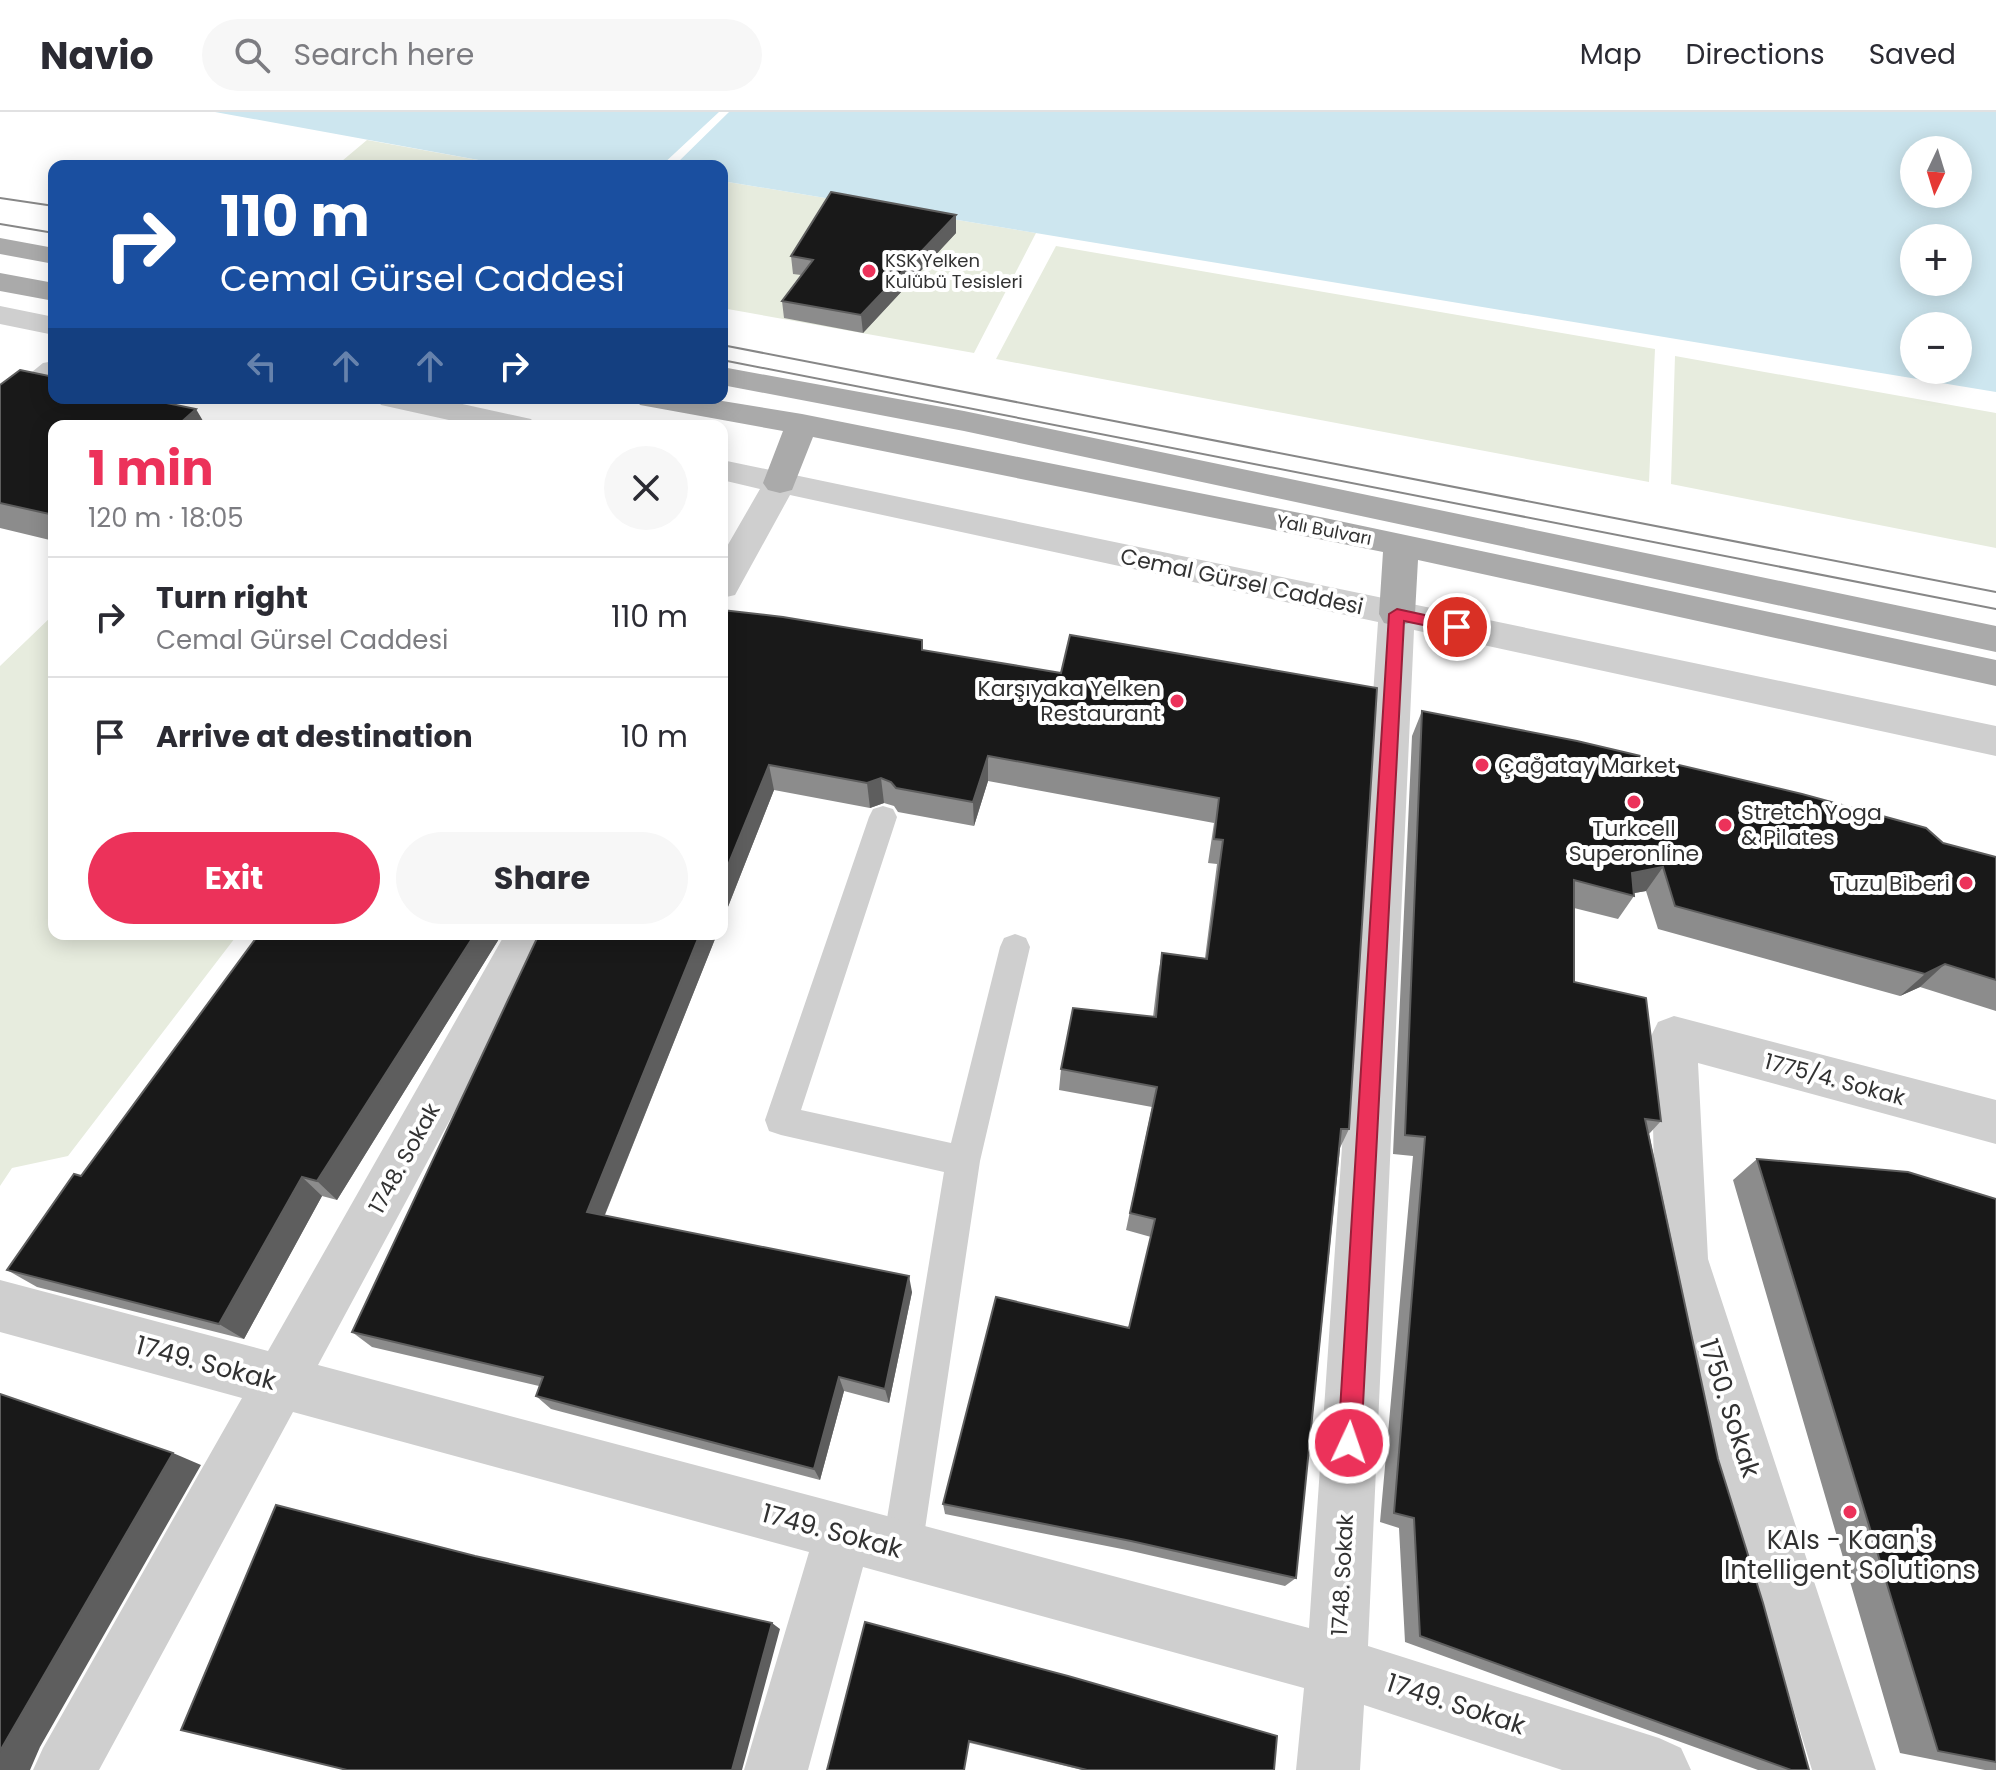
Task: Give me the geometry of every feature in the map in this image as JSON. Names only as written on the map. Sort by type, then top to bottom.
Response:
[{"type":"main road","points":[[0,246],[48,255]]},
{"type":"main road","points":[[0,282],[48,291]]},
{"type":"main road","name":"Yalı Bulvarı","points":[[728,377],[964,421],[1996,639]]},
{"type":"main road","name":"Yalı Bulvarı","points":[[686,404],[802,424],[1401,545],[1996,673]]},
{"type":"main road","points":[[780,483],[802,424]]},
{"type":"main road","points":[[1397,614],[1401,545]]},
{"type":"street","points":[[0,315],[48,325]]},
{"type":"street","points":[[0,414],[48,375]]},
{"type":"street","points":[[419,404],[493,420]]},
{"type":"street","name":"Cemal Gürsel Caddesi","points":[[728,471],[1996,741]]},
{"type":"street","points":[[728,575],[780,483]]},
{"type":"street","name":"1748. Sokak","points":[[1328,1770],[1337,1666],[1397,614]]},
{"type":"street","name":"1748. Sokak","points":[[65,1770],[525,940]]},
{"type":"street","name":"1775/4. Sokak","points":[[1674,1036],[1996,1122]]},
{"type":"street","name":"1750. Sokak","points":[[1674,1036],[1682,1259],[1844,1770]]},
{"type":"street","name":"1749. Sokak","points":[[0,1306],[1337,1666],[1659,1770]]},
{"type":"street","points":[[776,1770],[843,1534]]},
{"type":"lane","points":[[883,817],[781,1120],[963,1161]]},
{"type":"lane","points":[[902,1549],[963,1161],[1015,947]]},
{"type":"shaded area","points":[[367,140],[479,160],[343,160]]},
{"type":"shaded area","name":"KSK Yelken Kulübü Tesisleri","points":[[728,182],[1036,233],[974,353],[728,309]]},
{"type":"shaded area","points":[[1056,246],[1655,349],[1649,482],[996,359]]},
{"type":"shaded area","points":[[1675,356],[1996,413],[1996,548],[1671,484]]},
{"type":"shaded area","points":[[48,620],[48,940],[233,940],[68,1156],[12,1168],[0,1186],[0,666]]},
{"type":"water","points":[[215,112],[719,112],[667,160],[479,160]]},
{"type":"water","points":[[729,112],[1996,112],[1996,392],[1948,384],[1972,384],[1972,312],[1900,312],[1900,376],[728,182],[728,160],[680,160]]},
{"type":"building","points":[[831,192],[956,215],[861,315],[782,301],[813,260],[791,256]]},
{"type":"building","points":[[20,370],[48,376],[48,404],[171,404],[196,409],[184,420],[48,420],[48,514],[0,503],[0,385]]},
{"type":"building","points":[[728,611],[922,640],[922,650],[1061,673],[1070,635],[1377,688],[1349,1129],[1341,1129],[1296,1578],[943,1504],[996,1297],[1129,1328],[1155,1219],[1130,1213],[1157,1087],[1061,1069],[1073,1008],[1156,1017],[1162,953],[1207,959],[1223,840],[1214,839],[1219,798],[988,756],[973,802],[896,788],[881,778],[867,783],[769,765],[728,865]]},
{"type":"building","points":[[1422,711],[1577,741],[1802,794],[1926,828],[1943,843],[1996,857],[1996,980],[1945,964],[1925,974],[1675,906],[1663,867],[1632,873],[1634,896],[1574,880],[1574,982],[1646,998],[1661,1121],[1645,1119],[1718,1459],[1763,1603],[1809,1770],[1791,1770],[1420,1636],[1414,1518],[1394,1513],[1425,1137],[1405,1135]]},
{"type":"building","points":[[255,940],[471,940],[317,1181],[302,1177],[219,1324],[7,1270],[74,1174],[81,1176]]},
{"type":"building","points":[[536,940],[698,940],[587,1212],[909,1276],[885,1389],[839,1377],[814,1469],[536,1396],[543,1377],[352,1332]]},
{"type":"building","points":[[1757,1159],[1908,1172],[1996,1199],[1996,1762],[1938,1751]]},
{"type":"building","points":[[0,1394],[173,1453],[0,1751]]},
{"type":"building","points":[[276,1505],[475,1556],[772,1623],[732,1770],[347,1770],[181,1730]]},
{"type":"building","points":[[865,1622],[1277,1736],[1274,1770],[1087,1770],[969,1741],[964,1770],[827,1770]]},
{"type":"tram line","points":[[0,198],[48,205]]},
{"type":"tram line","points":[[0,224],[48,232]]},
{"type":"tram line","points":[[728,346],[1996,592]]},
{"type":"tram line","points":[[728,361],[1996,609]]},
{"type":"place","name":"KSK Yelken Kulübü Tesisleri","points":[[869,271]]},
{"type":"place","name":"Karşıyaka Yelken Restaurant","points":[[1177,701]]},
{"type":"place","name":"Çağatay Market","points":[[1482,765]]},
{"type":"place","name":"Turkcell Superonline","points":[[1634,802]]},
{"type":"place","name":"Stretch Yoga & Pilates","points":[[1725,825]]},
{"type":"place","name":"Tuzu Biberi","points":[[1966,883]]},
{"type":"place","name":"KAIs - Kaan's Intelligent Solutions","points":[[1850,1512]]},
{"type":"route","points":[[1349,1443],[1397,614],[1457,627]]}]
